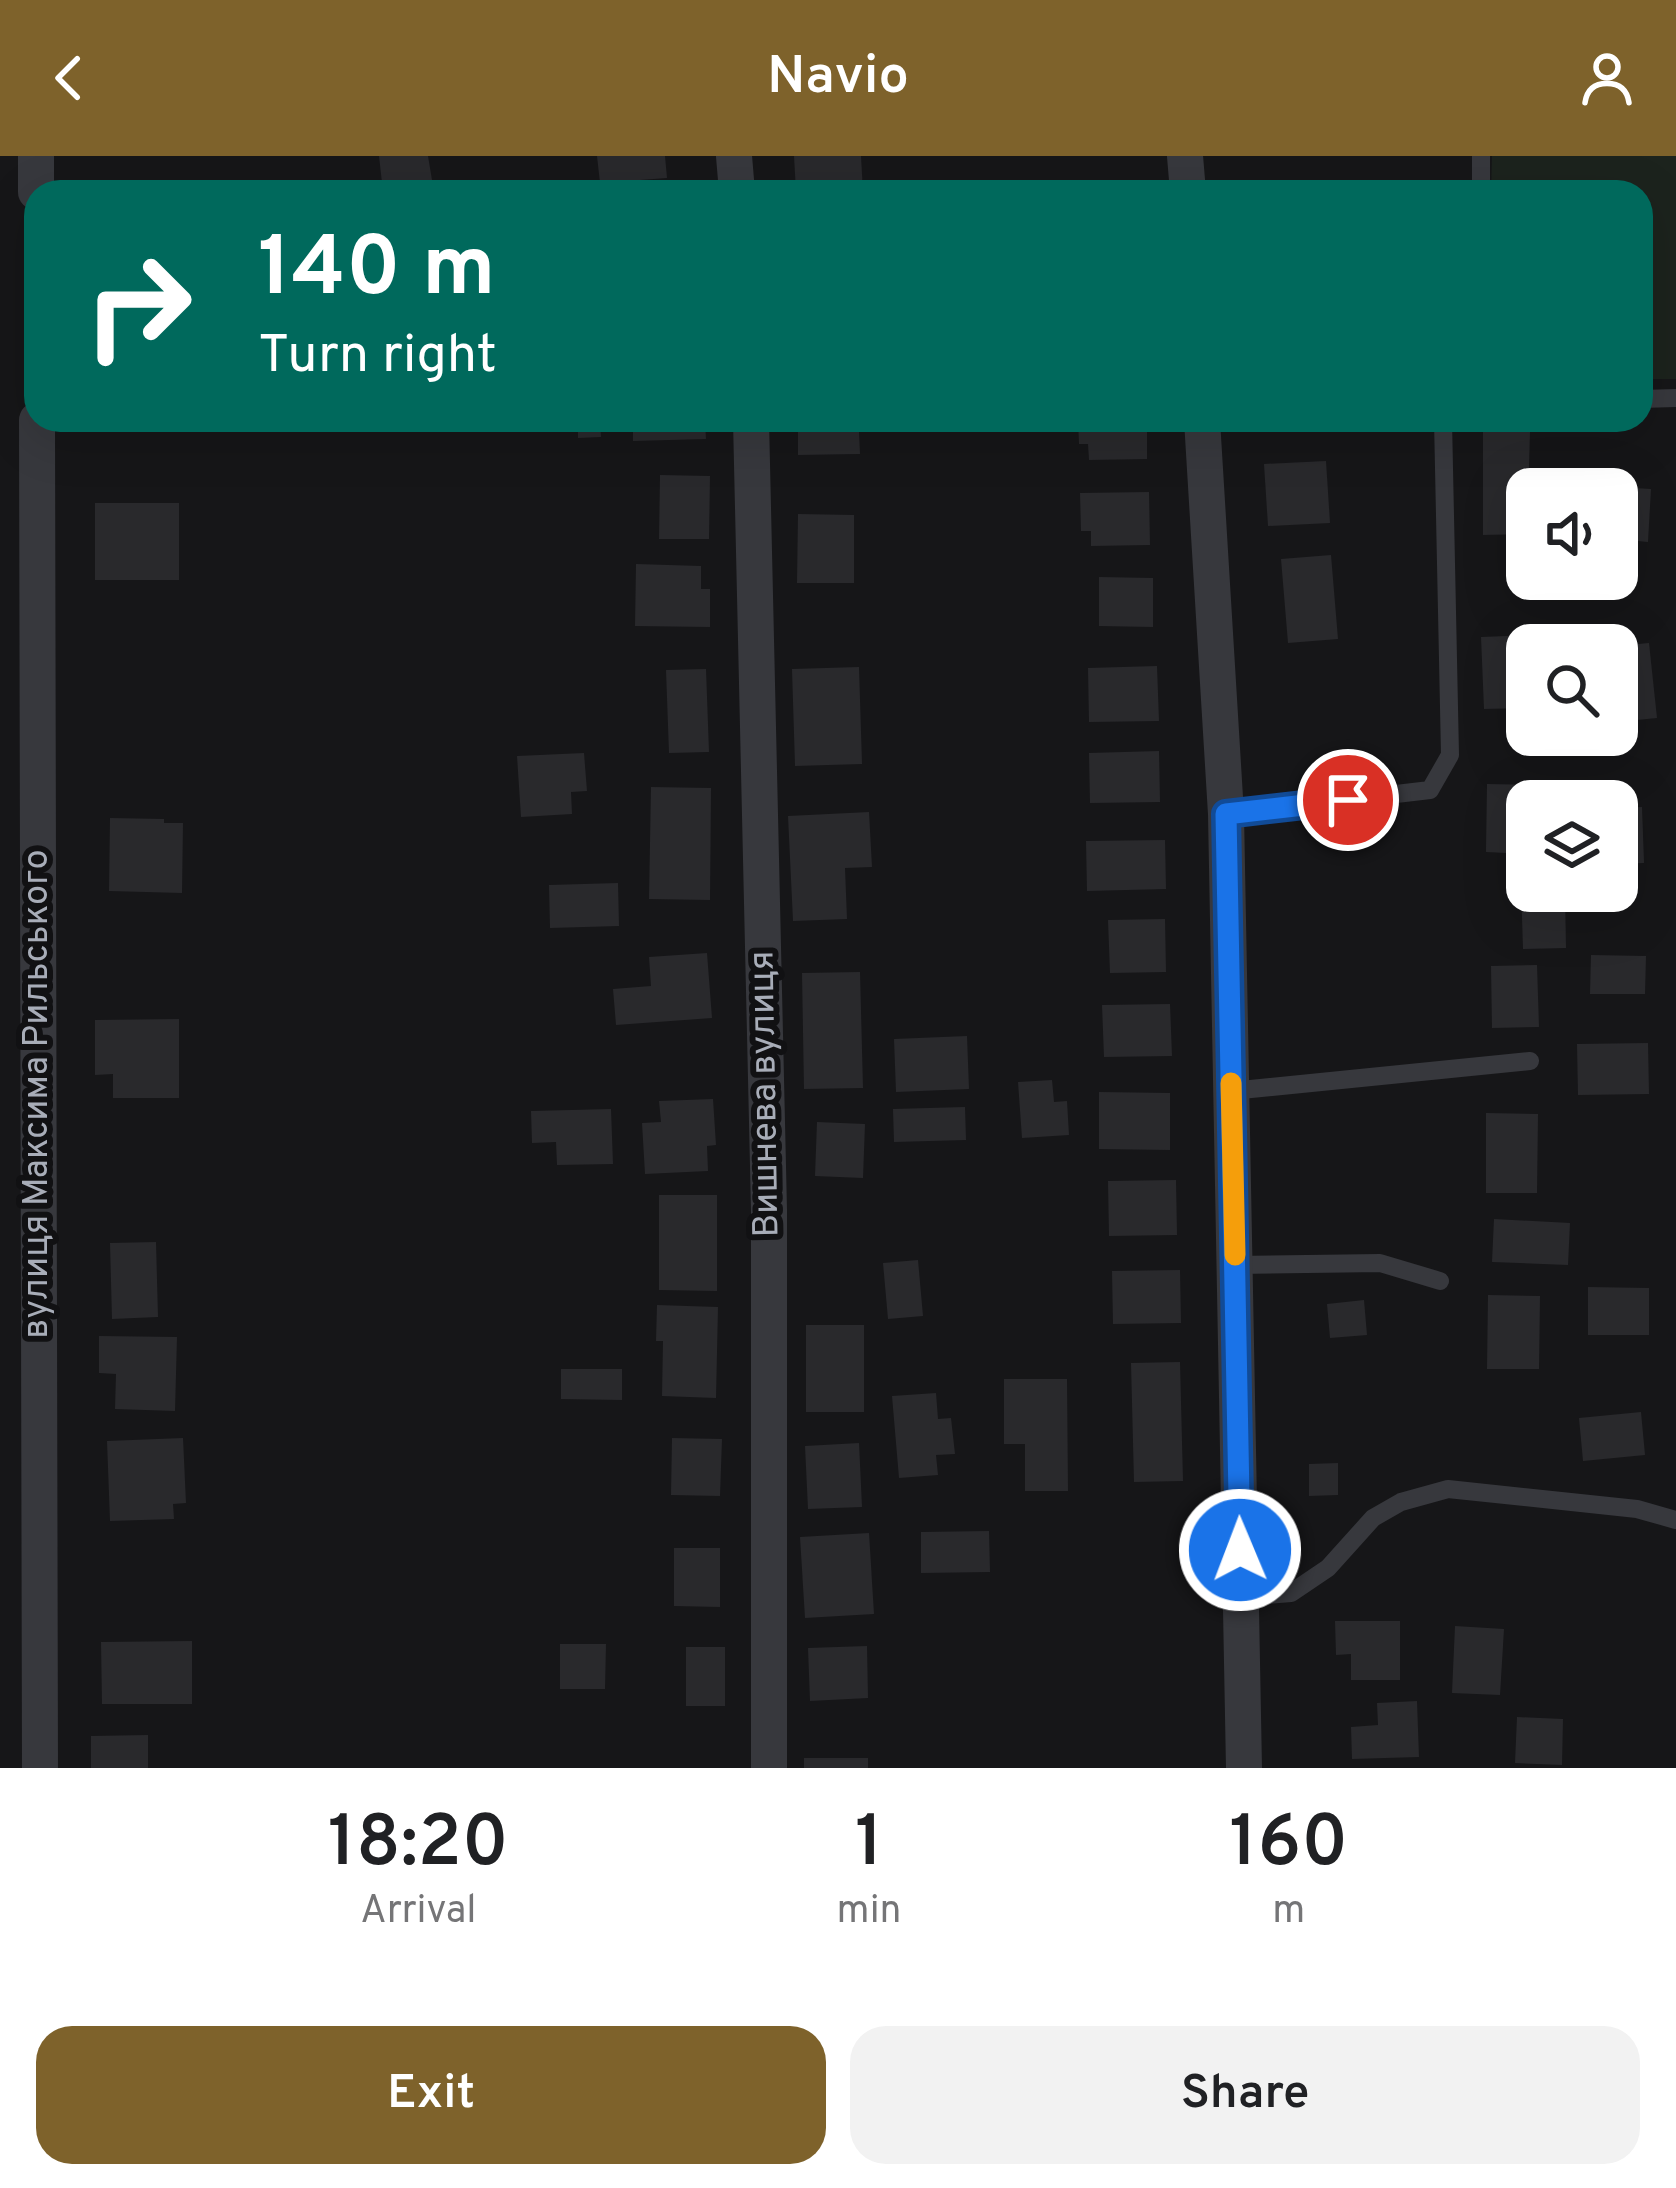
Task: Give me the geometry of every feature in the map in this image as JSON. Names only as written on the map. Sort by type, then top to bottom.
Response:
[{"type":"street","name":"вулиця Максима Рильського","points":[[37,432],[40,1768]]},
{"type":"street","name":"Вишнева вулиця","points":[[751,432],[769,1210],[769,1768]]},
{"type":"street","points":[[1203,432],[1226,814],[1244,1768]]},
{"type":"lane","points":[[1226,814],[1430,790],[1450,755],[1443,432]]},
{"type":"lane","points":[[1231,1091],[1530,1061]]},
{"type":"lane","points":[[1235,1265],[1380,1264],[1440,1282]]},
{"type":"lane","points":[[1241,1597],[1292,1593],[1328,1568],[1373,1518],[1400,1502],[1448,1489],[1637,1509],[1676,1520]]},
{"type":"shaded area","points":[[1492,156],[1676,156],[1676,379],[1653,379],[1653,180],[1491,180]]},
{"type":"building","points":[[379,156],[428,156],[432,180],[382,180]]},
{"type":"building","points":[[597,156],[665,156],[667,178],[600,180]]},
{"type":"building","points":[[794,156],[861,156],[862,180],[795,180]]},
{"type":"building","points":[[578,432],[601,432],[601,437],[578,438]]},
{"type":"building","points":[[633,432],[706,432],[706,439],[633,441]]},
{"type":"building","points":[[798,432],[859,432],[860,454],[798,455]]},
{"type":"building","points":[[1078,432],[1147,432],[1147,459],[1089,460],[1088,444],[1079,444]]},
{"type":"building","points":[[1483,432],[1530,432],[1529,468],[1506,468],[1506,534],[1483,535]]},
{"type":"building","points":[[1326,461],[1330,523],[1268,526],[1264,464]]},
{"type":"building","points":[[660,475],[710,476],[709,539],[659,539]]},
{"type":"building","points":[[1638,488],[1651,489],[1648,542],[1638,541]]},
{"type":"building","points":[[1149,492],[1150,545],[1091,546],[1091,531],[1081,531],[1080,493]]},
{"type":"building","points":[[95,503],[179,503],[179,580],[95,580]]},
{"type":"building","points":[[798,514],[854,515],[854,583],[797,583]]},
{"type":"building","points":[[1331,555],[1338,639],[1288,643],[1281,559]]},
{"type":"building","points":[[636,564],[701,566],[701,589],[710,589],[710,627],[635,626]]},
{"type":"building","points":[[1099,577],[1153,578],[1153,627],[1099,626]]},
{"type":"building","points":[[1506,636],[1506,708],[1484,709],[1481,637]]},
{"type":"building","points":[[1649,643],[1657,718],[1638,720],[1638,644]]},
{"type":"building","points":[[1157,666],[1159,721],[1089,722],[1088,668]]},
{"type":"building","points":[[859,667],[862,764],[795,766],[792,669]]},
{"type":"building","points":[[706,669],[709,752],[669,753],[666,670]]},
{"type":"building","points":[[1159,751],[1160,802],[1090,803],[1089,753]]},
{"type":"building","points":[[584,753],[587,791],[571,792],[572,814],[521,817],[517,756]]},
{"type":"building","points":[[1487,784],[1506,784],[1506,853],[1486,852]]},
{"type":"building","points":[[651,787],[711,788],[710,900],[649,899]]},
{"type":"building","points":[[1638,807],[1642,807],[1644,863],[1638,863]]},
{"type":"building","points":[[869,812],[872,867],[845,868],[847,919],[793,921],[788,816]]},
{"type":"building","points":[[110,818],[183,823],[182,893],[109,891]]},
{"type":"building","points":[[1165,840],[1166,889],[1087,891],[1086,841]]},
{"type":"building","points":[[618,883],[619,926],[550,928],[549,885]]},
{"type":"building","points":[[1522,912],[1565,912],[1566,948],[1523,949]]},
{"type":"building","points":[[1165,919],[1166,972],[1110,973],[1108,920]]},
{"type":"building","points":[[707,953],[712,1018],[616,1025],[613,989],[651,986],[649,957]]},
{"type":"building","points":[[1591,955],[1646,956],[1645,994],[1590,994]]},
{"type":"building","points":[[1537,965],[1539,1027],[1492,1028],[1491,966]]},
{"type":"building","points":[[860,972],[863,1088],[804,1089],[802,973]]},
{"type":"building","points":[[1170,1004],[1172,1056],[1104,1057],[1102,1005]]},
{"type":"building","points":[[179,1019],[179,1098],[113,1098],[113,1074],[95,1075],[95,1020]]},
{"type":"building","points":[[967,1036],[969,1089],[896,1092],[894,1039]]},
{"type":"building","points":[[1648,1043],[1649,1094],[1578,1095],[1577,1044]]},
{"type":"building","points":[[1052,1080],[1054,1102],[1067,1101],[1069,1135],[1022,1138],[1018,1082]]},
{"type":"building","points":[[1099,1092],[1170,1093],[1170,1150],[1099,1149]]},
{"type":"building","points":[[713,1099],[716,1145],[707,1146],[708,1171],[645,1174],[642,1123],[661,1122],[659,1101]]},
{"type":"building","points":[[965,1107],[966,1140],[894,1142],[893,1109]]},
{"type":"building","points":[[611,1109],[613,1164],[557,1165],[556,1142],[532,1143],[531,1111]]},
{"type":"building","points":[[1486,1113],[1538,1114],[1537,1193],[1486,1193]]},
{"type":"building","points":[[817,1122],[865,1124],[863,1178],[815,1176]]},
{"type":"building","points":[[1176,1180],[1177,1235],[1109,1236],[1108,1181]]},
{"type":"building","points":[[659,1195],[717,1195],[717,1291],[659,1290]]},
{"type":"building","points":[[1494,1219],[1570,1223],[1568,1265],[1492,1262]]},
{"type":"building","points":[[156,1242],[158,1317],[112,1319],[110,1243]]},
{"type":"building","points":[[918,1260],[923,1316],[888,1319],[883,1263]]},
{"type":"building","points":[[1180,1270],[1181,1323],[1113,1324],[1112,1271]]},
{"type":"building","points":[[1588,1287],[1649,1288],[1649,1335],[1588,1335]]},
{"type":"building","points":[[1488,1295],[1540,1296],[1539,1369],[1487,1369]]},
{"type":"building","points":[[1364,1300],[1367,1335],[1330,1338],[1327,1304]]},
{"type":"building","points":[[657,1305],[718,1307],[716,1398],[662,1396],[663,1341],[656,1341]]},
{"type":"building","points":[[806,1325],[864,1325],[864,1412],[806,1412]]},
{"type":"building","points":[[99,1336],[177,1337],[175,1411],[115,1409],[116,1374],[99,1373]]},
{"type":"building","points":[[1180,1362],[1183,1481],[1134,1482],[1131,1363]]},
{"type":"building","points":[[561,1369],[622,1369],[622,1400],[561,1399]]},
{"type":"building","points":[[1004,1379],[1067,1379],[1068,1491],[1025,1491],[1025,1444],[1004,1444]]},
{"type":"building","points":[[936,1393],[938,1419],[951,1418],[955,1454],[936,1455],[938,1475],[899,1478],[892,1396]]},
{"type":"building","points":[[1641,1412],[1645,1455],[1583,1461],[1579,1418]]},
{"type":"building","points":[[183,1438],[186,1503],[173,1504],[174,1519],[110,1521],[107,1441]]},
{"type":"building","points":[[672,1438],[722,1439],[720,1496],[671,1495]]},
{"type":"building","points":[[859,1443],[862,1507],[808,1509],[805,1446]]},
{"type":"building","points":[[1338,1463],[1338,1495],[1309,1496],[1309,1464]]},
{"type":"building","points":[[989,1531],[990,1572],[921,1573],[921,1532]]},
{"type":"building","points":[[869,1533],[874,1614],[805,1618],[800,1537]]},
{"type":"building","points":[[674,1548],[720,1548],[720,1607],[674,1606]]},
{"type":"building","points":[[1335,1621],[1400,1621],[1400,1680],[1351,1680],[1351,1654],[1336,1655]]},
{"type":"building","points":[[1455,1626],[1504,1629],[1500,1695],[1452,1693]]},
{"type":"building","points":[[192,1641],[192,1704],[102,1704],[101,1642]]},
{"type":"building","points":[[560,1644],[606,1644],[605,1689],[560,1689]]},
{"type":"building","points":[[867,1646],[868,1698],[810,1701],[808,1648]]},
{"type":"building","points":[[686,1647],[725,1647],[725,1706],[686,1706]]},
{"type":"building","points":[[1417,1701],[1419,1757],[1352,1759],[1351,1727],[1378,1725],[1377,1703]]},
{"type":"building","points":[[1517,1717],[1563,1719],[1562,1765],[1515,1763]]},
{"type":"building","points":[[148,1735],[148,1768],[91,1768],[91,1736]]},
{"type":"building","points":[[804,1758],[868,1758],[868,1768],[804,1768]]},
{"type":"slow traffic","points":[[1231,1083],[1235,1255]]},
{"type":"route","points":[[1240,1550],[1226,814],[1348,800]]}]
